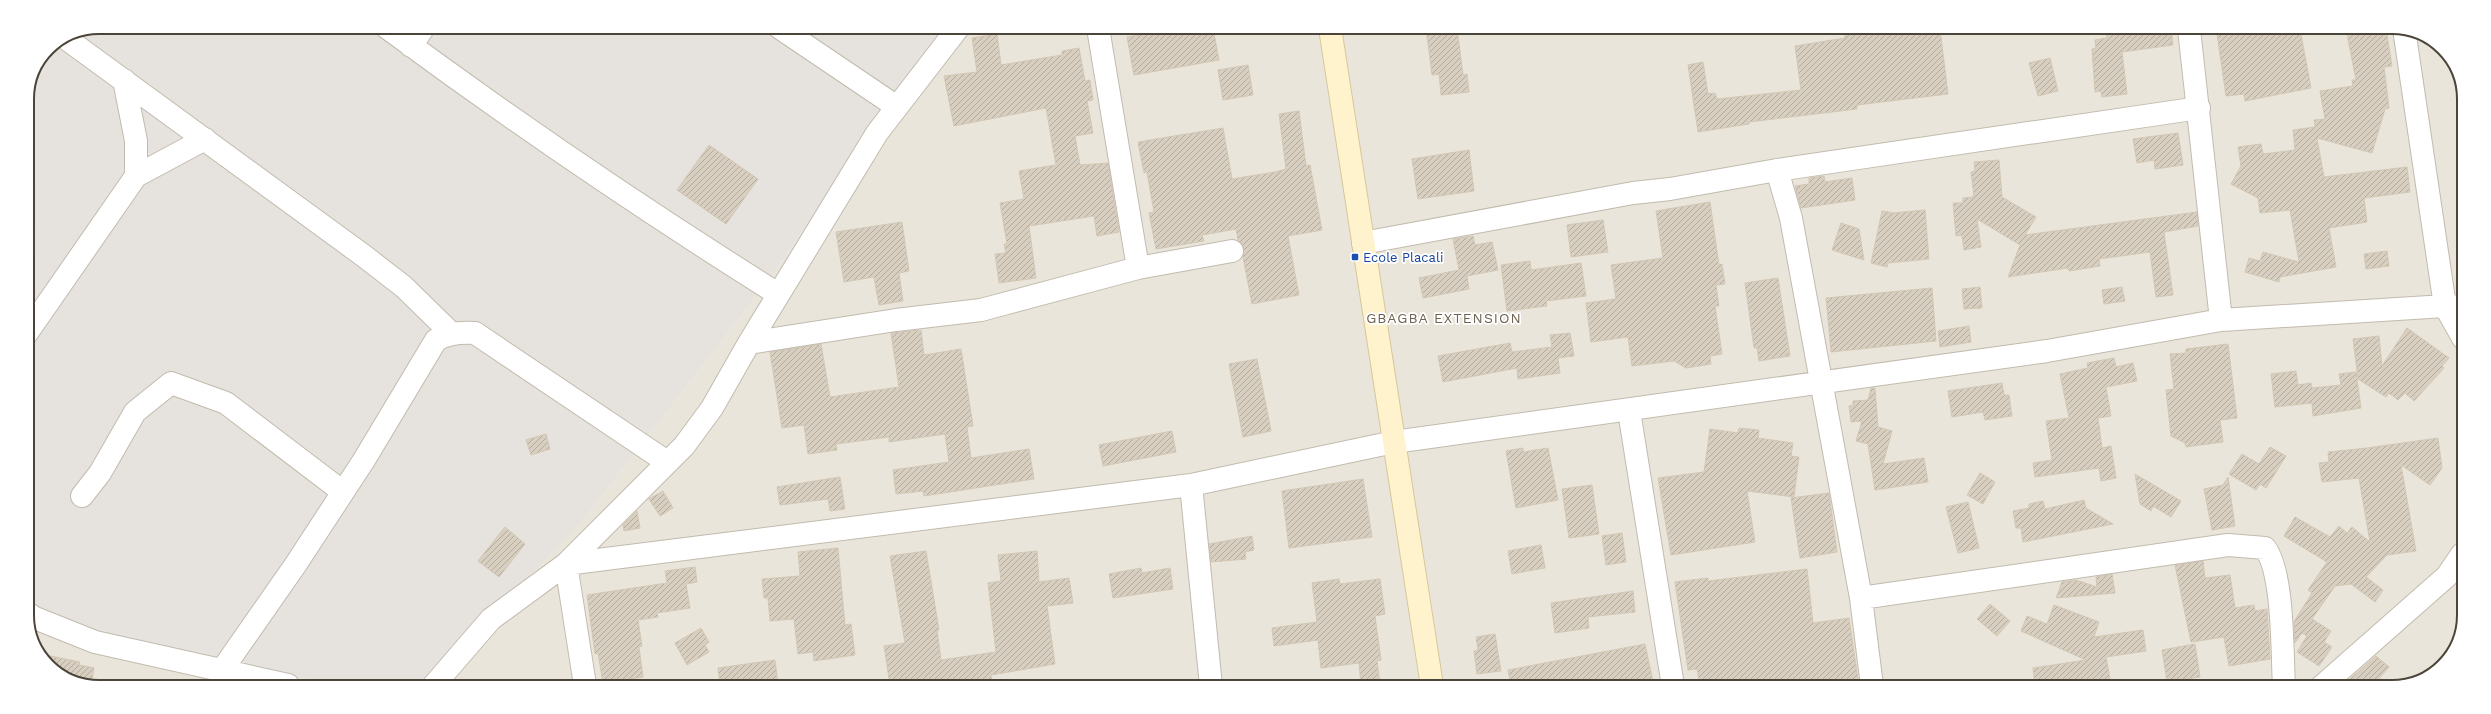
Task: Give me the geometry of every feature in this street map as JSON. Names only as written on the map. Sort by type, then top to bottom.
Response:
[{"type":"street","points":[[395,34],[475,93],[672,228],[778,294]]},
{"type":"street","points":[[411,46],[419,34]]},
{"type":"street","points":[[789,34],[897,107]]},
{"type":"street","points":[[438,680],[491,619],[566,564],[684,446],[712,408],[778,294],[877,133],[953,34]]},
{"type":"street","points":[[1099,34],[1138,268]]},
{"type":"street","points":[[1331,34],[1431,680]]},
{"type":"street","points":[[2190,34],[2199,108],[2221,320]]},
{"type":"street","points":[[2405,36],[2457,317]]},
{"type":"street","points":[[70,41],[404,287],[452,334]]},
{"type":"street","points":[[124,80],[136,141],[136,176]]},
{"type":"street","points":[[1363,243],[1633,193],[1670,189],[1777,170],[2199,108]]},
{"type":"street","points":[[34,323],[136,176],[205,140]]},
{"type":"street","points":[[1777,170],[1790,218],[1861,598],[1871,680]]},
{"type":"street","points":[[749,343],[896,320],[981,310],[1138,268],[1232,250]]},
{"type":"street","points":[[566,564],[1191,485],[1394,442],[1629,411],[2047,351],[2221,320],[2454,306]]},
{"type":"street","points":[[222,670],[296,564],[343,492],[436,340],[452,334],[464,332],[476,333],[667,462]]},
{"type":"street","points":[[82,496],[100,473],[135,412],[171,383],[226,403],[343,492]]},
{"type":"street","points":[[1629,411],[1672,680]]},
{"type":"street","points":[[1191,485],[1210,680]]},
{"type":"street","points":[[1861,598],[2228,545],[2265,548],[2269,553],[2276,576],[2283,680]]},
{"type":"street","points":[[2329,680],[2447,576],[2457,561]]},
{"type":"street","points":[[566,564],[584,680]]},
{"type":"street","points":[[34,618],[95,642],[266,680]]},
{"type":"shaded area","points":[[99,34],[938,34],[771,277],[580,524],[430,680],[310,680],[39,619],[34,615],[34,99],[35,86],[39,74],[53,53],[63,45],[86,35]]},
{"type":"shaded area","points":[[938,34],[2392,34],[2409,36],[2432,47],[2441,56],[2452,74],[2457,94],[2457,615],[2455,632],[2446,651],[2432,667],[2413,677],[2392,680],[430,680],[580,524],[771,277]]},
{"type":"shaded area","points":[[34,619],[40,619],[310,680],[99,680],[82,678],[63,669],[47,655],[37,636]]},
{"type":"building","points":[[997,34],[1001,65],[1062,55],[1062,51],[1079,48],[1085,81],[1090,80],[1093,100],[1087,101],[1093,133],[1075,136],[1080,165],[1108,163],[1119,232],[1097,236],[1094,216],[1029,226],[1036,278],[999,283],[995,254],[1006,253],[1004,244],[1007,244],[1000,203],[1024,199],[1019,171],[1056,165],[1046,108],[954,126],[944,76],[977,72],[972,38]]},
{"type":"building","points":[[1145,34],[1214,34],[1219,60],[1134,75],[1127,37]]},
{"type":"building","points":[[1427,34],[1458,34],[1463,75],[1467,74],[1469,92],[1441,95],[1439,74],[1432,75]]},
{"type":"building","points":[[1845,34],[1941,34],[1948,94],[1857,105],[1857,109],[1749,122],[1749,124],[1698,132],[1688,65],[1703,62],[1708,94],[1715,93],[1717,99],[1801,90],[1795,46],[1845,38]]},
{"type":"building","points":[[2106,34],[2172,34],[2173,45],[2122,52],[2127,94],[2102,97],[2101,91],[2095,92],[2092,49],[2096,48],[2095,40],[2107,38]]},
{"type":"building","points":[[2217,34],[2301,34],[2311,88],[2245,101],[2244,94],[2226,96]]},
{"type":"building","points":[[2347,34],[2387,34],[2392,66],[2384,67],[2389,108],[2385,109],[2372,153],[2317,138],[2324,177],[2407,167],[2410,192],[2364,198],[2367,222],[2329,228],[2336,267],[2280,277],[2279,282],[2245,272],[2249,258],[2260,261],[2263,252],[2299,262],[2290,210],[2260,213],[2258,198],[2231,184],[2241,166],[2238,147],[2261,144],[2263,154],[2295,150],[2293,130],[2315,127],[2314,120],[2325,119],[2320,91],[2353,86],[2352,80],[2356,80]]},
{"type":"building","points":[[2050,58],[2058,91],[2038,96],[2029,63]]},
{"type":"building","points":[[1248,65],[1253,95],[1223,100],[1218,70]]},
{"type":"building","points":[[1299,111],[1306,166],[1310,165],[1322,230],[1288,236],[1299,295],[1252,304],[1243,257],[1244,248],[1238,240],[1236,229],[1202,235],[1204,241],[1156,249],[1149,213],[1154,212],[1147,172],[1144,173],[1138,142],[1223,128],[1232,179],[1275,172],[1286,169],[1279,114]]},
{"type":"building","points":[[2178,133],[2183,165],[2155,169],[2154,160],[2137,163],[2133,139]]},
{"type":"building","points":[[709,145],[758,179],[726,224],[677,190]]},
{"type":"building","points":[[1469,150],[1474,191],[1418,199],[1412,159]]},
{"type":"building","points":[[1999,160],[2002,197],[2036,217],[2025,235],[2197,212],[2198,226],[2164,232],[2173,295],[2156,297],[2150,252],[2099,259],[2100,266],[2069,271],[2068,268],[2008,277],[2020,245],[1977,219],[1981,247],[1964,250],[1962,235],[1956,236],[1953,203],[1963,203],[1963,198],[1974,197],[1971,172],[1975,171],[1974,162]]},
{"type":"building","points":[[1824,176],[1825,182],[1852,178],[1855,200],[1801,208],[1795,186],[1809,184],[1809,178]]},
{"type":"building","points":[[1710,202],[1719,265],[1722,264],[1725,284],[1716,285],[1719,306],[1715,306],[1722,354],[1710,356],[1711,364],[1686,368],[1674,361],[1632,366],[1628,337],[1591,342],[1586,303],[1616,299],[1611,265],[1663,258],[1656,211]]},
{"type":"building","points":[[1925,210],[1929,259],[1888,263],[1887,267],[1871,263],[1882,211],[1893,213]]},
{"type":"building","points":[[1603,220],[1608,252],[1571,257],[1567,225]]},
{"type":"building","points":[[902,222],[909,271],[899,273],[903,301],[879,305],[874,277],[844,282],[836,232]]},
{"type":"building","points":[[1841,223],[1859,229],[1864,260],[1832,250]]},
{"type":"building","points":[[1473,236],[1475,245],[1492,242],[1498,270],[1467,276],[1469,289],[1423,298],[1419,278],[1459,270],[1453,239]]},
{"type":"building","points":[[2387,251],[2389,266],[2366,269],[2364,254]]},
{"type":"building","points":[[1530,261],[1531,270],[1581,263],[1586,296],[1546,301],[1547,306],[1507,311],[1501,265]]},
{"type":"building","points":[[1778,278],[1790,356],[1759,361],[1757,348],[1754,348],[1745,283]]},
{"type":"building","points":[[1980,287],[1982,308],[1964,309],[1962,289]]},
{"type":"building","points":[[2122,287],[2125,301],[2104,304],[2102,290]]},
{"type":"building","points":[[1932,288],[1936,341],[1831,352],[1826,298]]},
{"type":"building","points":[[1969,326],[1971,342],[1940,347],[1938,331]]},
{"type":"building","points":[[2407,328],[2449,358],[2442,366],[2444,368],[2414,401],[2405,393],[2398,400],[2389,393],[2386,397],[2358,379],[2353,339],[2379,336],[2382,366]]},
{"type":"building","points":[[921,330],[924,355],[961,349],[973,426],[967,427],[971,458],[1029,449],[1034,479],[924,496],[923,491],[896,494],[893,470],[949,462],[945,434],[889,442],[889,437],[836,444],[837,450],[808,454],[804,425],[782,428],[770,352],[821,344],[830,397],[899,387],[891,333]]},
{"type":"building","points":[[1570,333],[1574,356],[1558,358],[1560,373],[1518,379],[1517,368],[1443,382],[1438,356],[1510,343],[1512,352],[1552,347],[1550,335]]},
{"type":"building","points":[[2228,344],[2237,418],[2220,420],[2223,442],[2186,447],[2185,443],[2171,436],[2166,390],[2174,389],[2170,354],[2186,353],[2186,349]]},
{"type":"building","points":[[2114,358],[2116,367],[2133,363],[2137,381],[2106,387],[2111,416],[2098,418],[2102,448],[2111,446],[2116,478],[2101,481],[2099,468],[2035,477],[2033,463],[2052,460],[2046,421],[2069,418],[2060,374],[2088,368],[2087,363]]},
{"type":"building","points":[[1257,359],[1271,431],[1243,437],[1229,364]]},
{"type":"building","points":[[2296,371],[2298,385],[2311,383],[2312,388],[2341,385],[2339,374],[2356,372],[2361,408],[2313,416],[2312,403],[2275,407],[2271,374]]},
{"type":"building","points":[[2002,383],[2004,395],[2009,395],[2012,416],[1985,420],[1983,412],[1952,417],[1948,391]]},
{"type":"building","points":[[1871,388],[1875,388],[1878,427],[1892,431],[1883,464],[1924,458],[1928,482],[1875,490],[1868,444],[1856,441],[1862,421],[1851,422],[1849,406],[1853,405],[1853,401],[1868,400]]},
{"type":"building","points":[[1739,428],[1759,430],[1758,438],[1793,443],[1791,456],[1799,457],[1794,497],[1747,491],[1755,542],[1671,555],[1658,478],[1704,472],[1710,429],[1738,433]]},
{"type":"building","points":[[1172,431],[1176,452],[1103,466],[1099,445]]},
{"type":"building","points":[[546,434],[550,449],[531,455],[526,440]]},
{"type":"building","points":[[2438,438],[2442,468],[2430,485],[2401,465],[2416,551],[2387,555],[2366,577],[2383,590],[2375,602],[2351,584],[2335,586],[2312,619],[2331,631],[2324,642],[2332,647],[2319,666],[2297,652],[2307,636],[2302,633],[2295,643],[2294,622],[2312,593],[2308,590],[2327,562],[2284,536],[2295,517],[2330,537],[2339,526],[2347,533],[2352,527],[2370,542],[2359,478],[2322,482],[2319,463],[2329,462],[2328,452]]},
{"type":"building","points":[[2270,447],[2286,456],[2266,488],[2260,484],[2256,490],[2229,474],[2242,454],[2259,464]]},
{"type":"building","points":[[1523,448],[1523,452],[1548,448],[1558,500],[1516,508],[1506,451]]},
{"type":"building","points":[[1980,473],[1995,482],[1983,504],[1967,495]]},
{"type":"building","points":[[2135,474],[2181,501],[2171,517],[2153,506],[2151,511],[2140,504]]},
{"type":"building","points":[[840,477],[845,509],[830,511],[828,499],[780,505],[777,487]]},
{"type":"building","points":[[2228,477],[2235,526],[2212,530],[2204,489],[2223,485]]},
{"type":"building","points":[[1363,479],[1372,537],[1289,548],[1282,491]]},
{"type":"building","points":[[1592,485],[1599,534],[1569,538],[1562,489]]},
{"type":"building","points":[[663,491],[673,508],[660,516],[649,499]]},
{"type":"building","points":[[1829,493],[1837,552],[1800,558],[1791,498]]},
{"type":"building","points":[[2084,500],[2086,508],[2113,524],[2023,542],[2021,528],[2016,528],[2013,511],[2029,508],[2029,504],[2043,501],[2045,509]]},
{"type":"building","points":[[1968,502],[1979,548],[1958,553],[1946,507]]},
{"type":"building","points":[[637,511],[640,528],[624,531],[623,525]]},
{"type":"building","points":[[505,527],[525,544],[499,577],[478,561]]},
{"type":"building","points":[[1622,533],[1626,562],[1606,565],[1602,536]]},
{"type":"building","points":[[1252,536],[1254,550],[1245,552],[1246,559],[1211,562],[1209,544]]},
{"type":"building","points":[[1541,545],[1545,568],[1512,574],[1508,551]]},
{"type":"building","points":[[838,548],[845,625],[851,624],[855,655],[814,661],[813,652],[798,654],[794,619],[770,621],[768,598],[764,598],[762,579],[800,576],[798,552]]},
{"type":"building","points":[[926,551],[939,630],[937,630],[941,660],[996,652],[988,583],[1001,581],[998,555],[1037,551],[1039,582],[1069,578],[1073,603],[1047,606],[1055,664],[991,675],[991,680],[889,680],[884,646],[905,643],[890,556]]},
{"type":"building","points":[[2203,561],[2205,578],[2230,575],[2235,608],[2254,605],[2255,611],[2267,609],[2270,659],[2229,666],[2224,637],[2191,642],[2175,565]]},
{"type":"building","points":[[695,567],[697,582],[686,584],[690,608],[657,613],[658,617],[638,620],[642,646],[639,647],[643,677],[623,680],[602,680],[598,653],[595,654],[587,595],[667,583],[665,571]]},
{"type":"building","points":[[1141,568],[1142,573],[1170,568],[1173,589],[1113,598],[1109,574]]},
{"type":"building","points":[[1807,569],[1813,623],[1849,618],[1858,680],[1699,680],[1697,669],[1688,670],[1675,582],[1708,578],[1708,581]]},
{"type":"building","points":[[2112,574],[2115,593],[2056,598],[2062,582],[2076,580],[2097,587],[2096,577]]},
{"type":"building","points":[[1339,579],[1340,584],[1380,579],[1385,614],[1375,616],[1381,660],[1377,661],[1379,680],[1360,680],[1359,663],[1321,668],[1318,640],[1274,646],[1272,628],[1317,622],[1312,583]]},
{"type":"building","points":[[1633,591],[1635,612],[1588,617],[1589,628],[1555,633],[1551,603]]},
{"type":"building","points":[[1990,604],[2010,621],[1997,636],[1977,619]]},
{"type":"building","points":[[2054,605],[2099,622],[2094,637],[2143,630],[2146,651],[2106,657],[2110,680],[2034,680],[2033,668],[2086,660],[2021,631],[2027,616],[2047,624]]},
{"type":"building","points":[[701,628],[709,642],[705,645],[709,652],[687,665],[675,643]]},
{"type":"building","points":[[1495,634],[1501,671],[1477,674],[1474,651],[1478,650],[1476,637]]},
{"type":"building","points":[[1645,644],[1653,680],[1510,680],[1508,670]]},
{"type":"building","points":[[2195,644],[2200,677],[2180,680],[2167,680],[2162,650]]},
{"type":"building","points":[[47,655],[80,662],[79,665],[94,668],[92,679],[82,678],[63,669]]},
{"type":"building","points":[[2376,656],[2389,667],[2378,680],[2349,680]]},
{"type":"building","points":[[775,660],[777,680],[719,680],[718,668]]},
{"type":"place","name":"Ecole Placali","points":[[1355,257]]},
{"type":"district","name":"GBAGBA EXTENSION","points":[[1444,318]]}]
